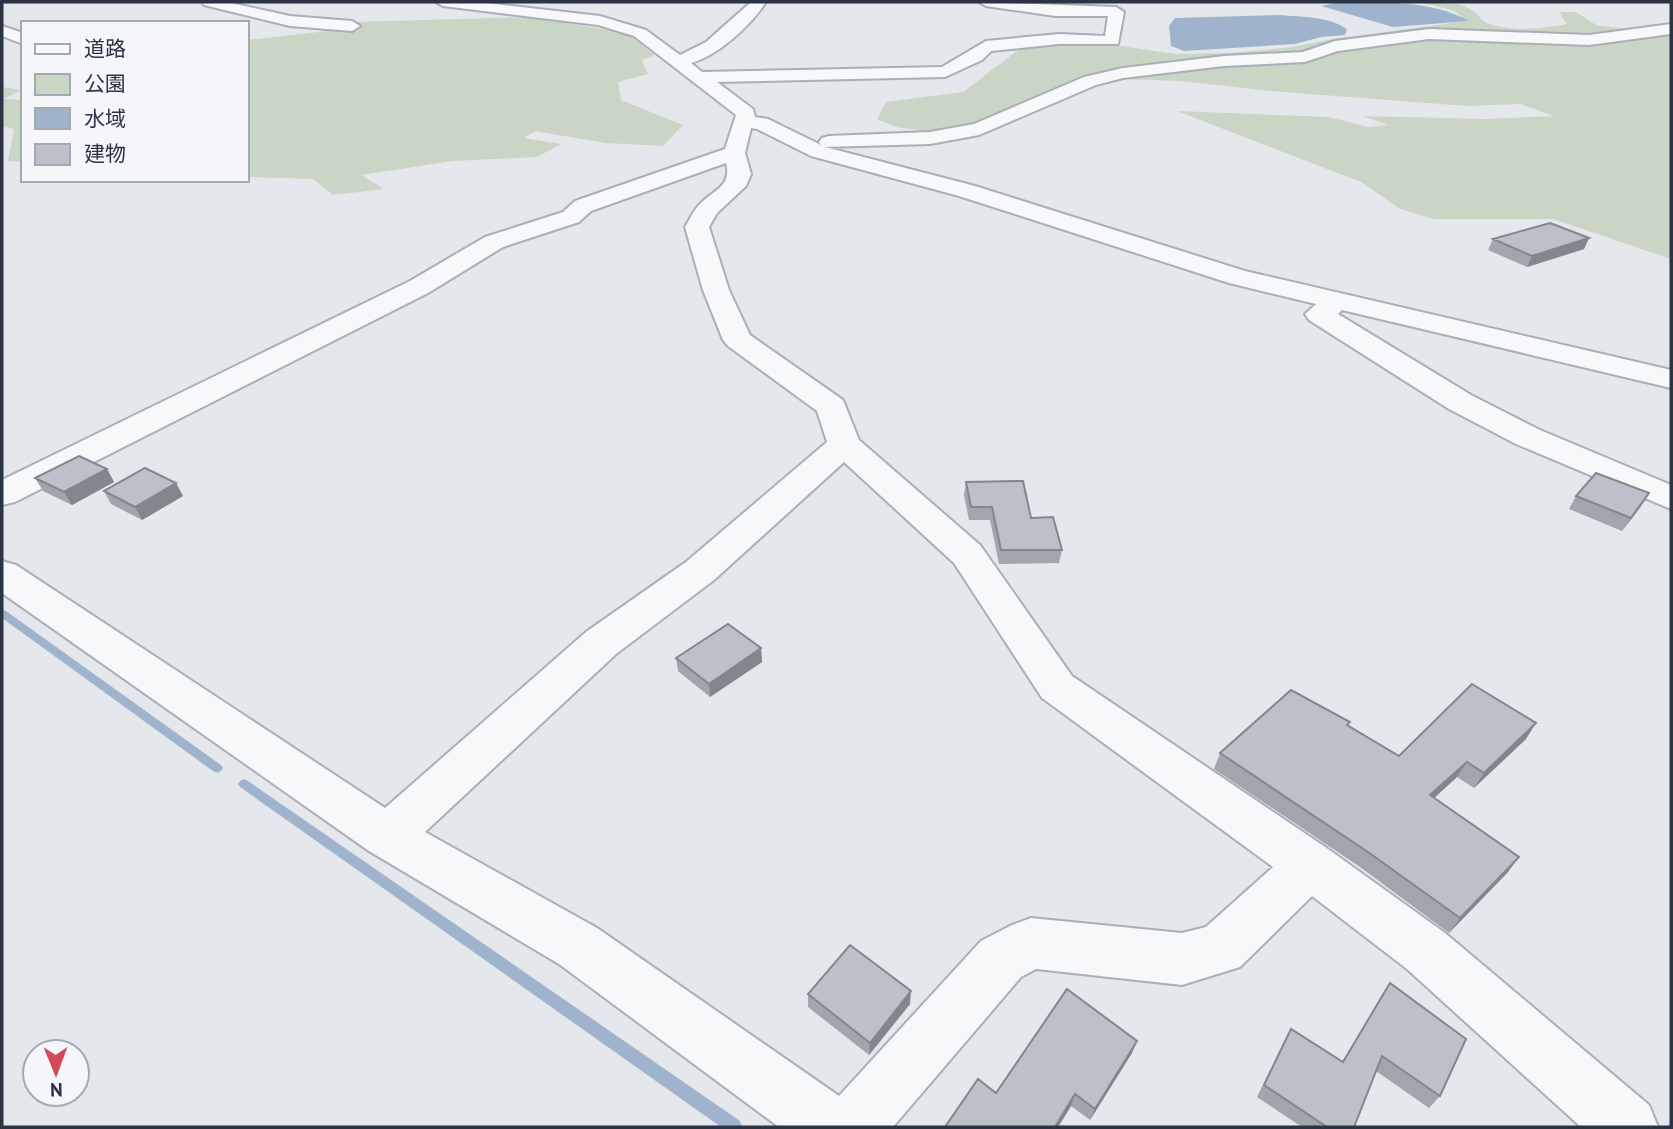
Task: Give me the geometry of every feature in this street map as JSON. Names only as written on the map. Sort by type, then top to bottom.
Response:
[{"type":"street","points":[[209,2],[290,21],[352,26]]},
{"type":"street","points":[[443,2],[600,21],[640,33],[746,113],[738,137],[740,174],[735,186],[707,209],[697,227],[716,290],[738,340],[832,407],[844,443],[967,554],[1057,687],[1310,865],[1426,951],[1627,1127]]},
{"type":"street","points":[[678,61],[707,52],[716,40],[760,2]]},
{"type":"street","points":[[698,77],[945,72],[976,56],[986,46],[1059,39],[1112,41],[1116,12],[1055,11],[986,2]]},
{"type":"street","points":[[802,145],[909,139],[979,129],[1090,81],[1123,73],[1224,61],[1305,57],[1335,46],[1429,34],[1589,40],[1671,29]]},
{"type":"street","points":[[2,31],[21,38]]},
{"type":"street","points":[[2,494],[419,287],[494,242],[571,217],[583,206],[738,137],[761,123],[818,152],[968,191],[1237,277],[1671,379]]},
{"type":"street","points":[[1338,302],[1319,314],[1460,402],[1528,438],[1671,498]]},
{"type":"street","points":[[387,836],[601,643],[700,571],[844,443]]},
{"type":"street","points":[[2,574],[387,836],[578,946],[830,1127]]},
{"type":"street","points":[[853,1127],[1001,959],[1031,943],[1182,959],[1221,948],[1310,865]]},
{"type":"green space","points":[[1419,2],[1460,5],[1473,11],[1487,23],[1500,27],[1519,29],[1567,24],[1559,12],[1576,12],[1596,25],[1641,31],[1607,36],[1457,33],[1307,52],[1118,70],[966,128],[939,133],[896,127],[877,119],[886,102],[963,92],[1017,51],[1050,42],[1088,41],[1175,54],[1230,53],[1293,47],[1332,39],[1468,21],[1452,10]]},
{"type":"green space","points":[[532,17],[619,32],[633,37],[654,55],[642,60],[648,74],[618,82],[621,100],[683,125],[663,146],[605,143],[535,131],[524,138],[561,144],[537,157],[453,161],[361,175],[384,189],[333,195],[313,179],[248,177],[248,40],[363,27],[353,22]]},
{"type":"green space","points":[[1671,34],[1671,259],[1553,219],[1433,219],[1400,209],[1361,182],[1177,111],[1329,117],[1369,127],[1388,125],[1363,116],[1485,119],[1554,116],[1520,104],[1467,106],[1270,91],[1180,81],[1121,79],[1238,63],[1314,59],[1337,49],[1430,37],[1595,44]]},
{"type":"green space","points":[[2,87],[21,90],[4,99],[21,100],[21,162],[8,161],[14,129],[2,126]]},
{"type":"water","points":[[1341,2],[1424,6],[1455,14],[1469,21],[1393,27],[1321,6]]},
{"type":"water","points":[[1279,15],[1323,19],[1347,29],[1345,35],[1321,37],[1295,44],[1184,51],[1171,46],[1169,26],[1175,18]]},
{"type":"building","points":[[1550,223],[1589,238],[1532,256],[1493,239]]},
{"type":"building","points":[[79,456],[107,469],[64,492],[35,478]]},
{"type":"building","points":[[145,468],[176,483],[135,507],[104,491]]},
{"type":"building","points":[[1596,473],[1649,493],[1631,518],[1576,496]]},
{"type":"building","points":[[1023,481],[1031,518],[1053,517],[1062,550],[1001,550],[992,507],[971,507],[966,482]]},
{"type":"building","points":[[728,624],[761,648],[709,684],[676,658]]},
{"type":"building","points":[[1472,684],[1536,723],[1484,773],[1467,762],[1430,795],[1519,857],[1460,918],[1368,852],[1220,753],[1291,690],[1350,722],[1347,725],[1399,756]]},
{"type":"building","points":[[850,945],[911,991],[870,1043],[808,994]]},
{"type":"building","points":[[1390,983],[1466,1039],[1440,1096],[1382,1056],[1354,1127],[1327,1127],[1264,1085],[1291,1029],[1343,1062]]},
{"type":"building","points":[[1067,989],[1137,1041],[1095,1109],[1075,1094],[1055,1127],[945,1127],[978,1079],[996,1093]]},
{"type":"waterway","points":[[2,613],[217,768]]},
{"type":"waterway","points":[[244,784],[734,1127]]}]
